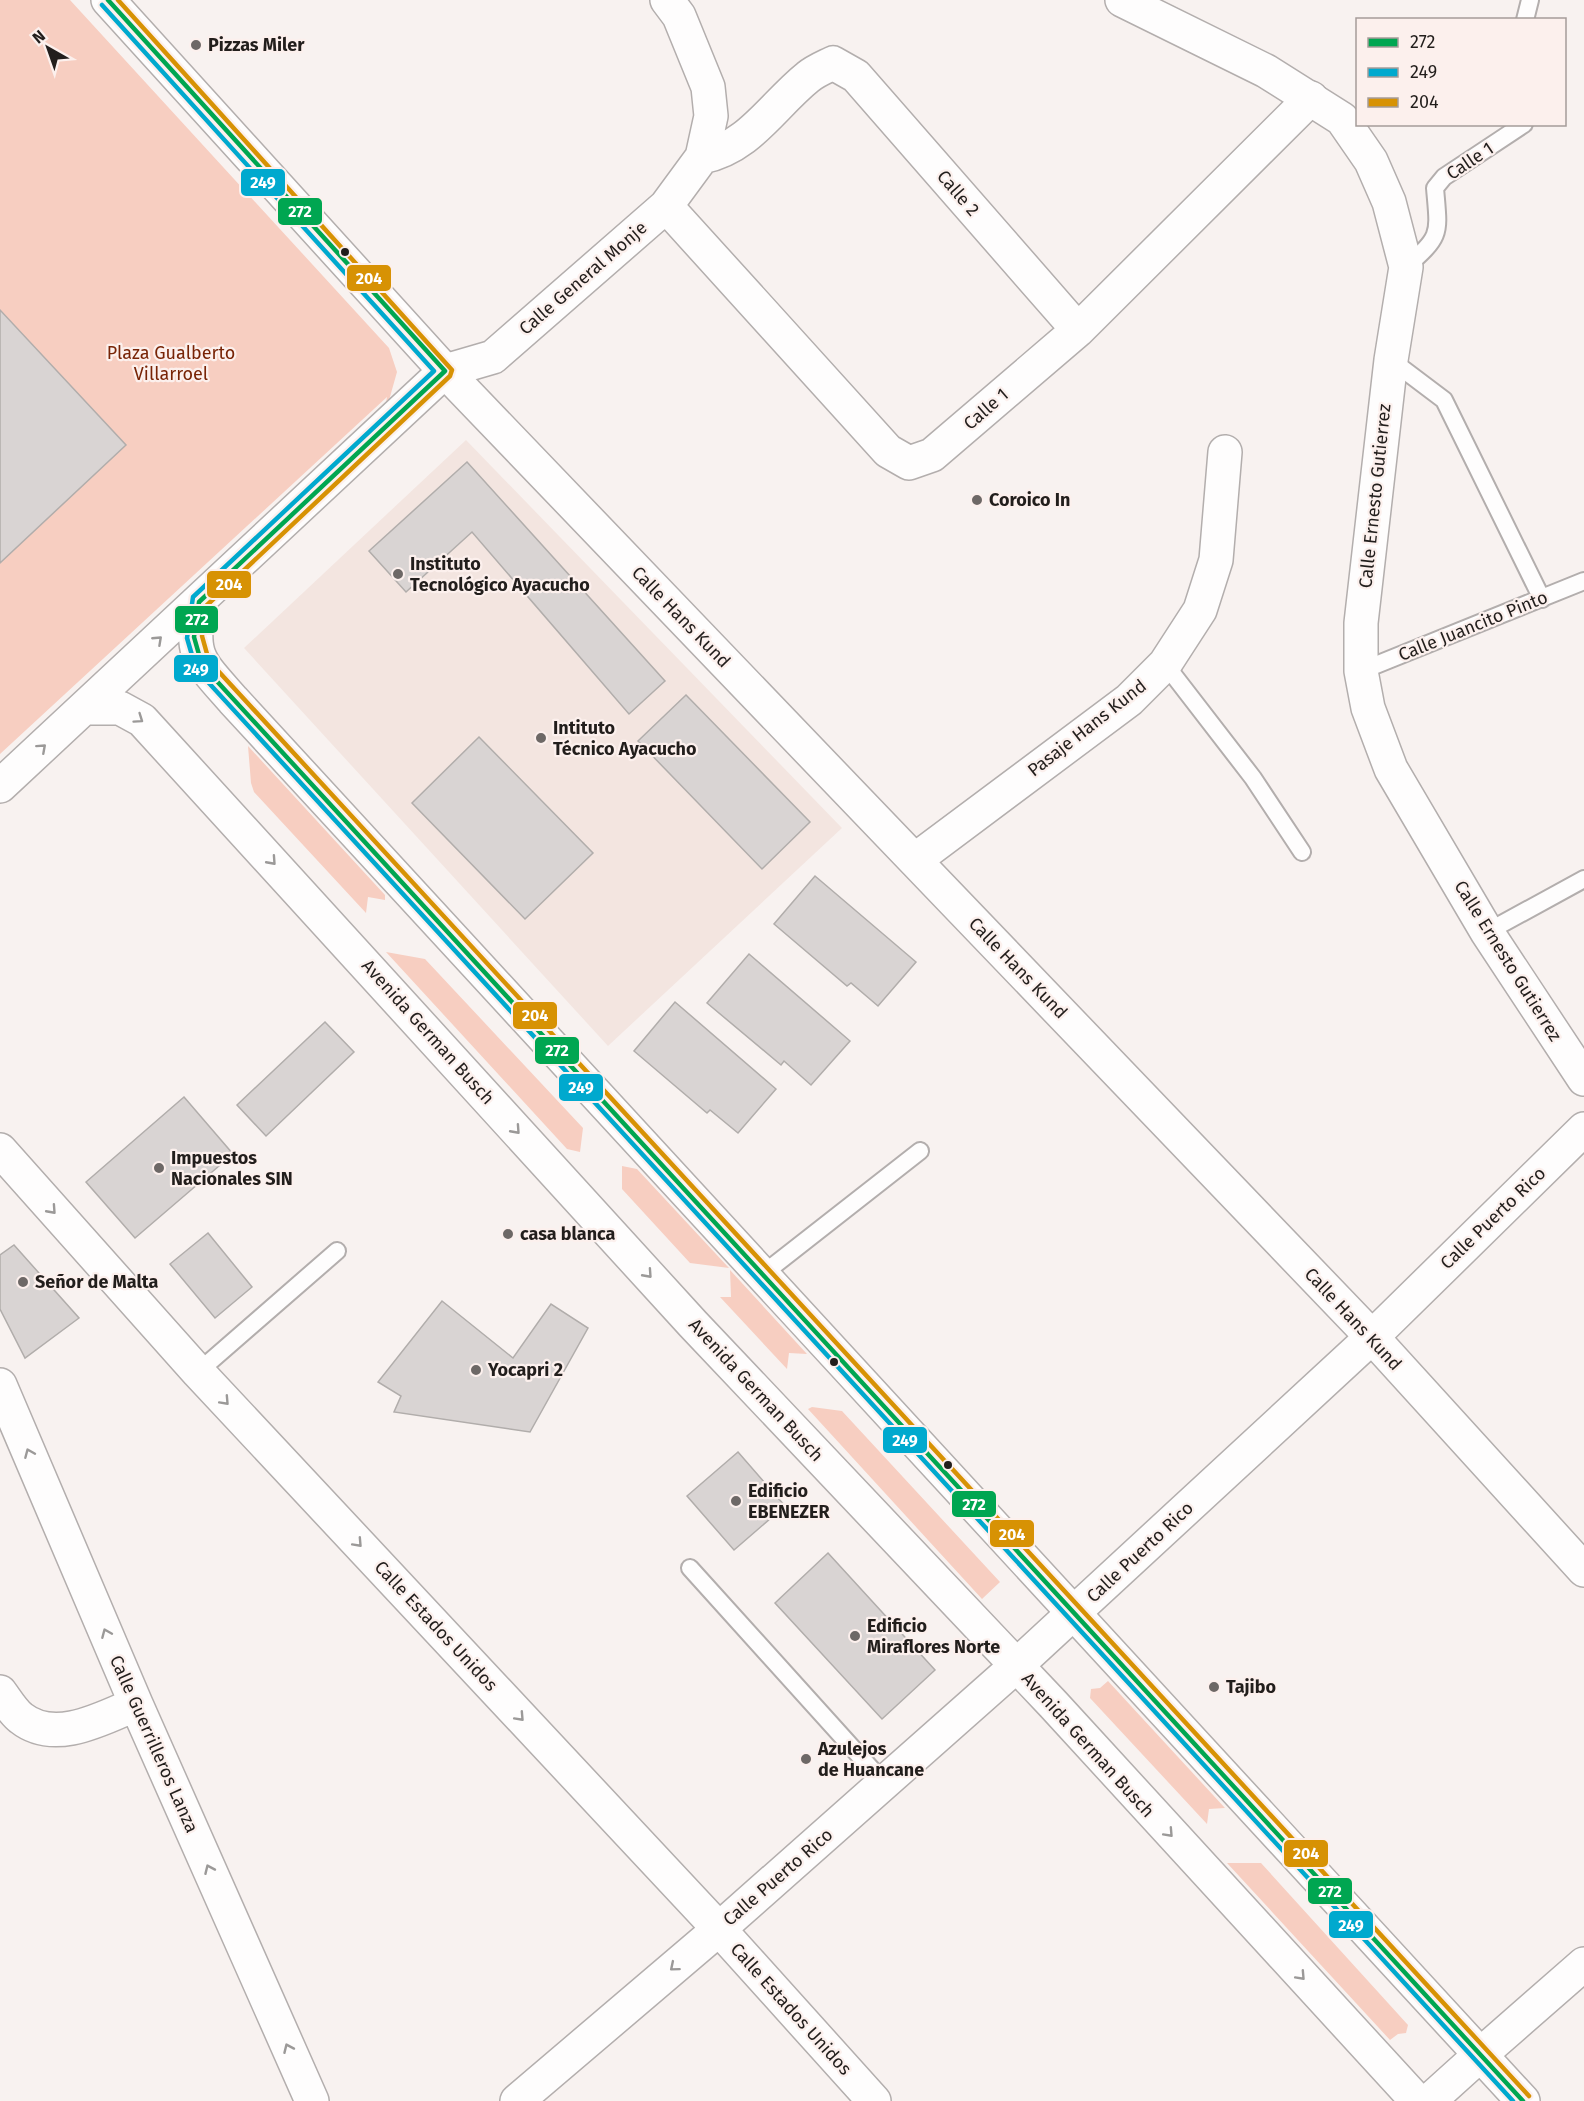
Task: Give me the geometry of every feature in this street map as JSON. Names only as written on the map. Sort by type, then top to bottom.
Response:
[{"type":"street","name":"Calle Hans Kund","points":[[108,0],[445,371],[1372,1337],[1584,1570]]},
{"type":"street","name":"Calle General Monje","points":[[445,371],[493,357],[666,206],[702,158],[711,116],[708,87],[679,16],[667,0]]},
{"type":"street","name":"Calle Ernesto Gutierrez","points":[[1122,0],[1266,71],[1342,119],[1371,161],[1389,201],[1406,267],[1390,360],[1361,623],[1361,671],[1368,708],[1391,769],[1487,932],[1584,1079]]},
{"type":"street","name":"Calle 2","points":[[702,158],[722,153],[747,138],[809,76],[833,63],[856,76],[1078,330]]},
{"type":"street","name":"Calle 1","points":[[666,206],[888,451],[909,463],[932,455],[1078,330],[1311,98]]},
{"type":"street","points":[[0,786],[445,371]]},
{"type":"street","name":"Pasaje Hans Kund","points":[[915,860],[1129,700],[1165,664],[1200,610],[1216,560],[1225,452]]},
{"type":"street","points":[[199,602],[194,637],[202,665],[1523,2101]]},
{"type":"street","name":"Avenida German Busch","points":[[84,708],[120,708],[142,720],[693,1324],[1016,1666],[1417,2101]]},
{"type":"street","name":"Calle Puerto Rico","points":[[518,2101],[885,1784],[1016,1666],[1372,1337],[1584,1129]]},
{"type":"street","name":"Calle Estados Unidos","points":[[0,1150],[14,1186],[198,1372],[719,1929],[874,2101]]},
{"type":"street","name":"Calle Guerrilleros Lanza","points":[[0,1384],[136,1704],[312,2101]]},
{"type":"street","points":[[0,1692],[21,1718],[48,1729],[80,1727],[136,1704]]},
{"type":"street","points":[[1429,2101],[1584,1964]]},
{"type":"lane","points":[[1526,18],[1530,0]]},
{"type":"lane","name":"Calle 1","points":[[1406,267],[1433,243],[1438,230],[1435,188],[1444,177],[1521,126]]},
{"type":"lane","points":[[1390,360],[1444,400],[1542,599]]},
{"type":"lane","name":"Calle Juancito Pinto","points":[[1361,671],[1584,581]]},
{"type":"lane","points":[[1165,664],[1253,778],[1302,852]]},
{"type":"lane","points":[[1487,932],[1584,879]]},
{"type":"lane","points":[[763,1274],[920,1151]]},
{"type":"lane","points":[[198,1372],[337,1251]]},
{"type":"lane","points":[[690,1568],[885,1784]]},
{"type":"shaded area","name":"Intituto Técnico Ayacucho","points":[[466,440],[842,828],[608,1046],[244,648]]},
{"type":"green space","name":"Plaza Gualberto Villarroel","points":[[0,0],[70,0],[389,348],[397,372],[382,425],[387,397],[0,754]]},
{"type":"green space","points":[[248,746],[385,895],[385,900],[368,897],[366,913],[254,792],[251,783]]},
{"type":"green space","points":[[386,952],[425,959],[583,1128],[580,1152],[567,1149]]},
{"type":"green space","points":[[622,1166],[637,1169],[729,1268],[690,1263],[622,1189]]},
{"type":"green space","points":[[730,1270],[807,1354],[789,1353],[787,1369],[720,1297],[731,1297]]},
{"type":"green space","points":[[812,1407],[842,1411],[1000,1582],[982,1599],[808,1409]]},
{"type":"green space","points":[[1108,1681],[1225,1808],[1209,1809],[1207,1824],[1090,1698],[1091,1689],[1100,1688]]},
{"type":"green space","points":[[1227,1863],[1261,1863],[1408,2025],[1406,2033],[1398,2034],[1390,2040]]},
{"type":"building","points":[[0,310],[126,445],[0,563]]},
{"type":"building","points":[[467,462],[665,681],[629,714],[472,532],[406,592],[369,551]]},
{"type":"building","points":[[686,695],[810,822],[762,869],[638,741]]},
{"type":"building","points":[[479,737],[593,853],[525,919],[412,803]]},
{"type":"building","points":[[815,876],[916,962],[878,1006],[851,983],[847,986],[774,924]]},
{"type":"building","points":[[749,954],[850,1041],[811,1085],[784,1061],[781,1065],[707,1003]]},
{"type":"building","points":[[675,1002],[776,1089],[738,1133],[710,1110],[707,1113],[634,1051]]},
{"type":"building","points":[[325,1022],[354,1052],[266,1136],[237,1105]]},
{"type":"building","name":"Impuestos Nacionales SIN","points":[[184,1097],[233,1154],[135,1238],[86,1182]]},
{"type":"building","points":[[208,1233],[252,1287],[215,1318],[170,1264]]},
{"type":"building","name":"Señor de Malta","points":[[14,1245],[79,1318],[25,1358],[0,1309],[0,1255]]},
{"type":"building","name":"Yocapri 2","points":[[442,1301],[513,1358],[551,1304],[588,1328],[530,1432],[394,1412],[401,1396],[378,1382]]},
{"type":"building","name":"Edificio EBENEZER","points":[[738,1452],[785,1506],[734,1550],[687,1496]]},
{"type":"building","name":"Edificio Miraflores Norte","points":[[828,1553],[935,1670],[882,1719],[775,1603]]},
{"type":"transit line","name":"272","points":[[108,0],[445,371],[199,602],[194,637],[202,665],[1523,2101]]},
{"type":"transit line","name":"204","points":[[118,0],[452,370],[450,376],[206,606],[202,636],[209,661],[1529,2096]]},
{"type":"transit line","name":"249","points":[[102,5],[434,371],[193,597],[187,638],[196,669],[1513,2101]]},
{"type":"place","name":"Pizzas Miler","points":[[196,45]]},
{"type":"place","name":"Coroico In","points":[[977,500]]},
{"type":"place","name":"Instituto Tecnológico Ayacucho","points":[[398,574]]},
{"type":"place","name":"Intituto Técnico Ayacucho","points":[[541,738]]},
{"type":"place","name":"Impuestos Nacionales SIN","points":[[159,1168]]},
{"type":"place","name":"casa blanca","points":[[508,1234]]},
{"type":"place","name":"Señor de Malta","points":[[23,1282]]},
{"type":"place","name":"Yocapri 2","points":[[476,1370]]},
{"type":"place","name":"Edificio EBENEZER","points":[[736,1501]]},
{"type":"place","name":"Edificio Miraflores Norte","points":[[855,1636]]},
{"type":"place","name":"Tajibo","points":[[1214,1687]]},
{"type":"place","name":"Azulejos de Huancane","points":[[806,1759]]}]
